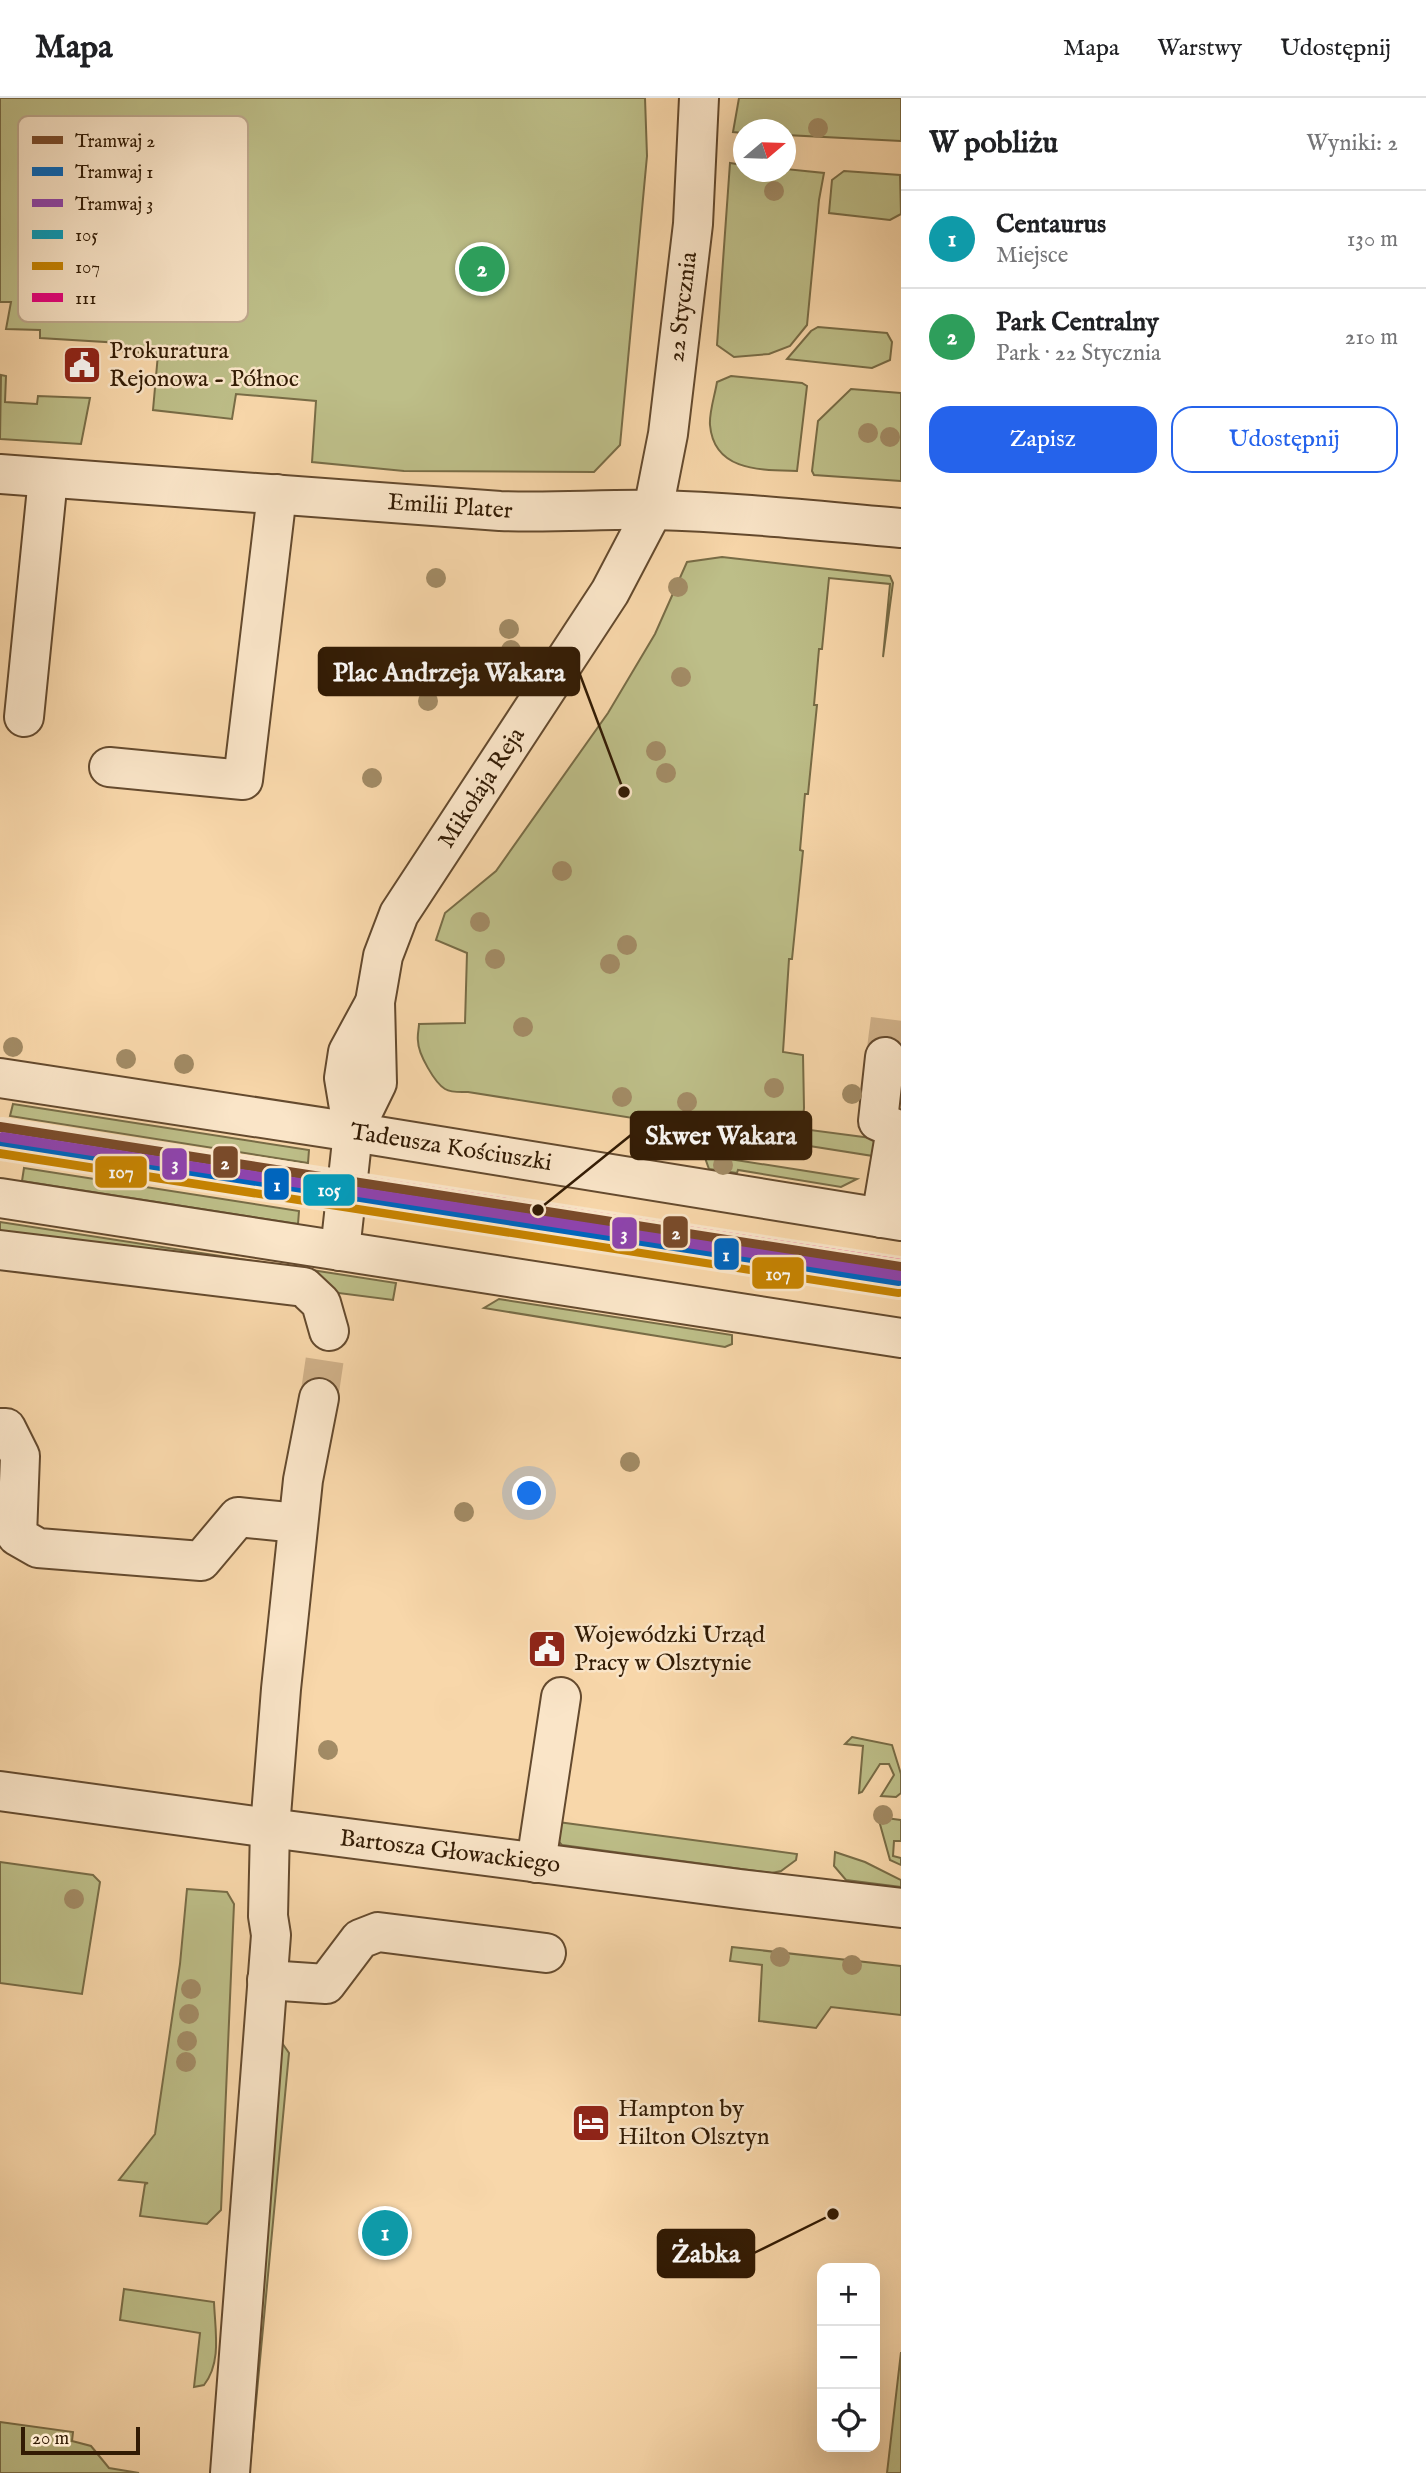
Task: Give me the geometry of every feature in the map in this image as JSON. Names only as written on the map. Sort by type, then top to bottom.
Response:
[{"type":"street","name":"22 Stycznia","points":[[653,510],[668,434],[693,224],[698,99]]},
{"type":"street","name":"Emilii Plater","points":[[0,474],[500,511],[562,513],[653,510],[901,528]]},
{"type":"street","points":[[27,717],[48,478]]},
{"type":"street","points":[[110,767],[243,780],[277,494]]},
{"type":"street","name":"Mikołaja Reja","points":[[340,1251],[353,1132],[377,1083],[375,1002],[383,956],[399,914],[610,592],[653,510]]},
{"type":"street","points":[[885,1056],[878,1121],[896,1129],[891,1219]]},
{"type":"street","name":"Tadeusza Kościuszki","points":[[0,1078],[891,1219]]},
{"type":"street","points":[[0,1139],[347,1190],[431,1206],[901,1278]]},
{"type":"street","points":[[0,1198],[901,1338]]},
{"type":"street","points":[[0,1250],[304,1287],[321,1303],[329,1331]]},
{"type":"street","points":[[230,2473],[271,1935],[268,1916],[270,1828],[281,1689],[303,1480],[319,1398]]},
{"type":"street","points":[[0,1428],[6,1428],[20,1456],[17,1536],[38,1548],[201,1561],[238,1517],[298,1524]]},
{"type":"street","points":[[536,1863],[561,1696]]},
{"type":"street","name":"Bartosza Głowackiego","points":[[0,1791],[536,1863],[901,1908]]},
{"type":"street","points":[[267,1980],[326,1984],[359,1939],[378,1932],[546,1953]]},
{"type":"green space","points":[[0,98],[645,98],[647,156],[620,445],[594,472],[404,471],[312,462],[316,401],[236,394],[232,419],[153,410],[158,354],[121,351],[121,343],[40,338],[40,330],[6,329],[11,302],[0,302]]},
{"type":"green space","points":[[739,98],[901,98],[901,141],[796,136],[796,119],[735,119]]},
{"type":"green space","points":[[730,163],[733,163],[733,182],[796,182],[796,170],[824,173],[807,325],[790,346],[769,354],[734,357],[717,345]]},
{"type":"green space","points":[[844,171],[900,175],[901,214],[890,220],[829,213],[832,180]]},
{"type":"green space","points":[[818,327],[887,333],[892,342],[890,360],[872,368],[787,359],[811,331]]},
{"type":"green space","points":[[1,375],[6,376],[5,402],[37,404],[38,396],[90,398],[81,444],[0,439]]},
{"type":"green space","points":[[731,376],[802,383],[807,386],[797,471],[742,465],[720,452],[713,440],[710,415],[717,382]]},
{"type":"green space","points":[[851,389],[901,393],[901,481],[814,475],[812,471],[818,421]]},
{"type":"green space","points":[[722,557],[890,576],[893,583],[883,657],[890,584],[829,578],[822,649],[819,649],[814,705],[817,705],[808,794],[805,794],[800,850],[803,851],[792,959],[789,959],[783,1052],[803,1055],[802,1129],[871,1138],[875,1142],[873,1156],[451,1091],[441,1086],[432,1075],[419,1047],[419,1024],[465,1023],[467,953],[436,940],[445,913],[496,871],[608,713],[655,634],[687,562]]},
{"type":"green space","points":[[13,1104],[309,1150],[308,1163],[10,1116]]},
{"type":"green space","points":[[704,1155],[857,1179],[841,1187],[738,1170],[737,1173],[709,1169]]},
{"type":"green space","points":[[24,1168],[299,1211],[298,1224],[22,1181]]},
{"type":"green space","points":[[0,1222],[396,1283],[393,1300],[323,1291],[0,1234]]},
{"type":"green space","points":[[499,1299],[732,1335],[732,1344],[725,1347],[484,1308]]},
{"type":"green space","points":[[852,1737],[892,1745],[901,1774],[901,1793],[896,1797],[881,1796],[894,1775],[889,1764],[880,1764],[859,1793],[863,1746],[845,1744]]},
{"type":"green space","points":[[878,1817],[901,1820],[901,1841],[894,1841],[893,1856],[901,1858],[901,1865],[890,1860]]},
{"type":"green space","points":[[558,1822],[797,1854],[796,1860],[781,1871],[772,1873],[562,1845],[551,1834]]},
{"type":"green space","points":[[835,1852],[865,1862],[901,1880],[901,1887],[846,1880],[834,1866]]},
{"type":"green space","points":[[0,1862],[93,1875],[100,1882],[82,1994],[0,1983]]},
{"type":"green space","points":[[187,1889],[227,1892],[234,1904],[221,2210],[207,2224],[140,2216],[145,2184],[148,2183],[119,2180],[155,2134],[180,1964]]},
{"type":"green space","points":[[732,1947],[901,1966],[901,2015],[831,2007],[816,2028],[759,2021],[762,1965],[730,1961]]},
{"type":"green space","points":[[280,2040],[289,2053],[251,2455],[240,2459]]},
{"type":"green space","points":[[124,2289],[214,2302],[215,2356],[210,2376],[204,2385],[194,2387],[200,2333],[120,2320]]},
{"type":"green space","points":[[901,2352],[901,2473],[887,2473]]},
{"type":"green space","points":[[0,2422],[73,2432],[72,2441],[91,2446],[109,2468],[139,2473],[0,2473]]},
{"type":"tunnel","points":[[885,1057],[892,1002]]},
{"type":"tunnel","points":[[319,1398],[329,1331]]},
{"type":"tram line","name":"2","points":[[0,1127],[901,1267]]},
{"type":"tram line","name":"3","points":[[2,1137],[901,1276]]},
{"type":"tram line","name":"1","points":[[0,1141],[899,1281]]},
{"type":"transit line","name":"111","points":[[2,1125],[901,1264]]},
{"type":"transit line","name":"105","points":[[0,1139],[901,1278]]},
{"type":"transit line","name":"107","points":[[0,1153],[899,1292]]},
{"type":"place","name":"Park Centralny","points":[[482,269]]},
{"type":"place","name":"Prokuratura Rejonowa - Północ","points":[[82,365]]},
{"type":"place","name":"Plac Andrzeja Wakara","points":[[624,792]]},
{"type":"place","name":"Skwer Wakara","points":[[538,1210]]},
{"type":"place","name":"Wojewódzki Urząd Pracy w Olsztynie","points":[[547,1649]]},
{"type":"place","name":"Hampton by Hilton Olsztyn","points":[[591,2123]]},
{"type":"place","name":"Żabka","points":[[833,2214]]},
{"type":"place","name":"Centaurus","points":[[385,2233]]}]
